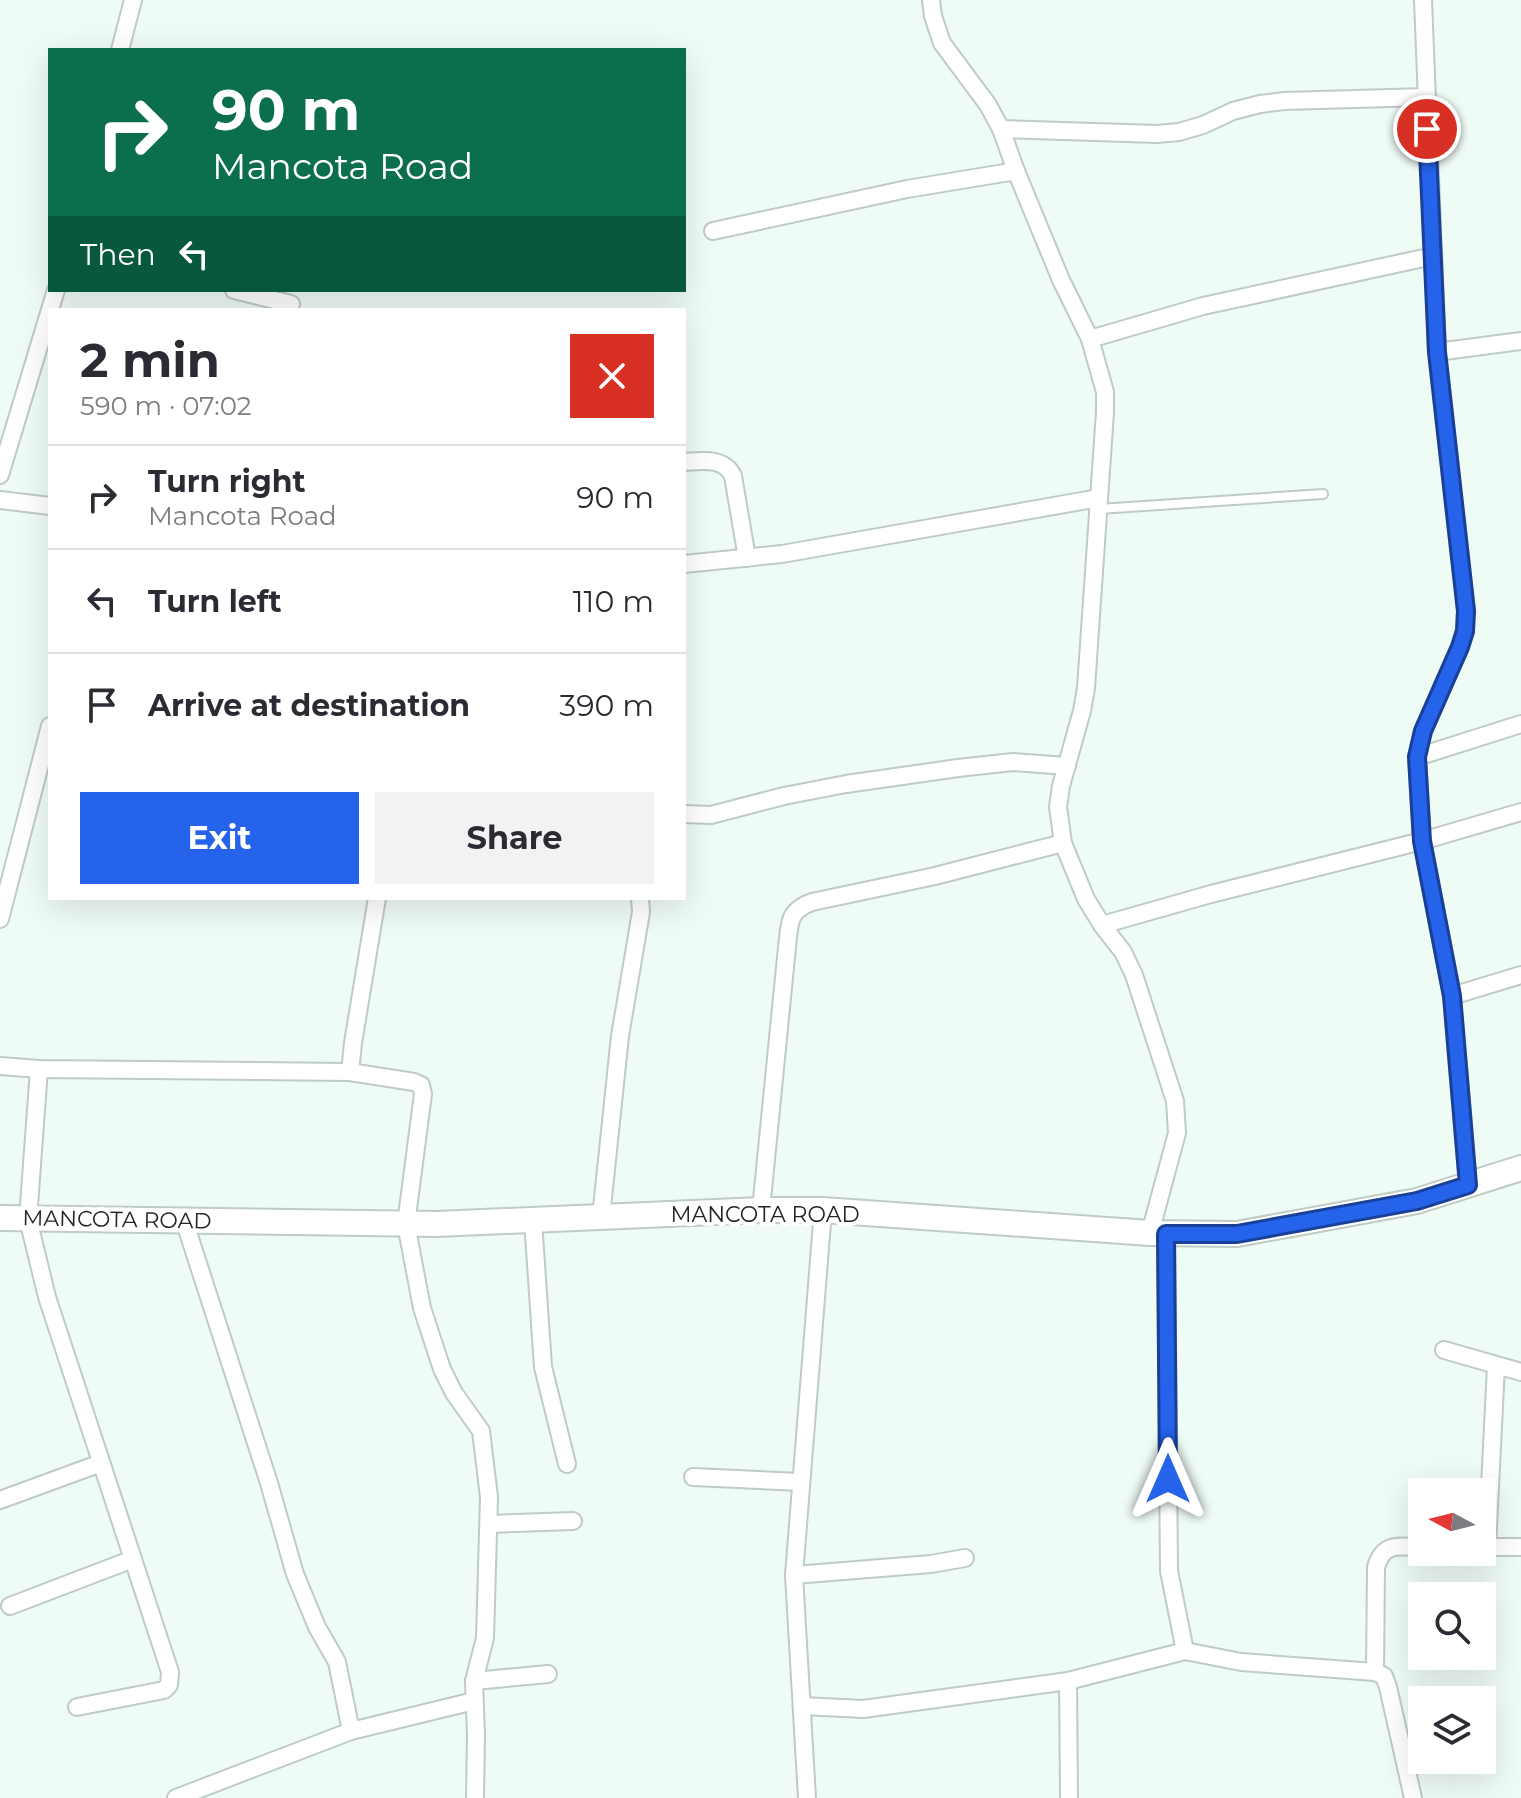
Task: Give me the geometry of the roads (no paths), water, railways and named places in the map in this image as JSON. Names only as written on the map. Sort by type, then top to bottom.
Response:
[{"type":"main road","name":"MANCOTA ROAD","points":[[0,1218],[406,1224],[823,1210],[1158,1233],[1237,1234],[1417,1201],[1521,1168]]},
{"type":"street","points":[[121,48],[133,0]]},
{"type":"street","points":[[931,0],[942,43],[988,105],[1001,129],[1061,280],[1090,339],[1105,392],[1086,688],[1058,807],[1063,843],[1086,899],[1123,952],[1134,975],[1175,1101],[1177,1133],[1158,1233],[1169,1571],[1185,1651]]},
{"type":"street","points":[[1423,0],[1437,352],[1466,611],[1460,647],[1423,731],[1417,757],[1422,841],[1452,996],[1468,1185]]},
{"type":"street","points":[[1001,129],[1157,134],[1179,132],[1260,104],[1426,97]]},
{"type":"street","points":[[713,231],[907,189],[1016,171]]},
{"type":"street","points":[[1090,339],[1203,306],[1433,256]]},
{"type":"street","points":[[242,292],[291,304]]},
{"type":"street","points":[[0,475],[48,316]]},
{"type":"street","points":[[1437,352],[1521,341]]},
{"type":"street","points":[[686,462],[719,463],[729,468],[747,558]]},
{"type":"street","points":[[0,500],[48,506]]},
{"type":"street","points":[[686,564],[797,551],[1099,504]]},
{"type":"street","points":[[1417,757],[1521,724]]},
{"type":"street","points":[[0,919],[48,734]]},
{"type":"street","points":[[686,814],[711,815],[846,784],[958,768],[1013,762],[1067,766]]},
{"type":"street","points":[[1102,925],[1521,812]]},
{"type":"street","points":[[761,1210],[792,914],[799,907],[812,902],[935,876],[1063,843]]},
{"type":"street","points":[[350,1072],[377,900]]},
{"type":"street","points":[[601,1217],[620,1036],[641,912],[640,900]]},
{"type":"street","points":[[1452,996],[1521,975]]},
{"type":"street","points":[[0,1066],[350,1072],[421,1085],[423,1094],[406,1224],[422,1308],[442,1369],[454,1393],[481,1431],[489,1497],[485,1638],[474,1681],[475,1798]]},
{"type":"street","points":[[39,1069],[28,1219],[47,1297],[170,1672],[169,1685],[164,1690],[77,1707]]},
{"type":"street","points":[[807,1798],[794,1575],[823,1210]]},
{"type":"street","points":[[184,1220],[269,1483],[295,1574],[317,1627],[337,1662],[351,1731]]},
{"type":"street","points":[[533,1220],[543,1367],[567,1464]]},
{"type":"street","points":[[1444,1350],[1521,1372]]},
{"type":"street","points":[[1489,1478],[1496,1366]]},
{"type":"street","points":[[0,1500],[101,1463]]},
{"type":"street","points":[[693,1477],[801,1482]]},
{"type":"street","points":[[489,1524],[573,1521]]},
{"type":"street","points":[[1375,1672],[1376,1567],[1383,1550],[1408,1547]]},
{"type":"street","points":[[1496,1547],[1521,1547]]},
{"type":"street","points":[[794,1575],[931,1564],[965,1558]]},
{"type":"street","points":[[10,1606],[133,1559]]},
{"type":"street","points":[[802,1706],[863,1709],[1068,1681],[1185,1651],[1241,1662],[1375,1672],[1384,1676],[1388,1687],[1413,1798]]},
{"type":"street","points":[[474,1681],[548,1674]]},
{"type":"street","points":[[1068,1681],[1069,1798]]},
{"type":"street","points":[[176,1798],[351,1731],[474,1701]]},
{"type":"lane","points":[[1099,504],[1323,494]]}]
